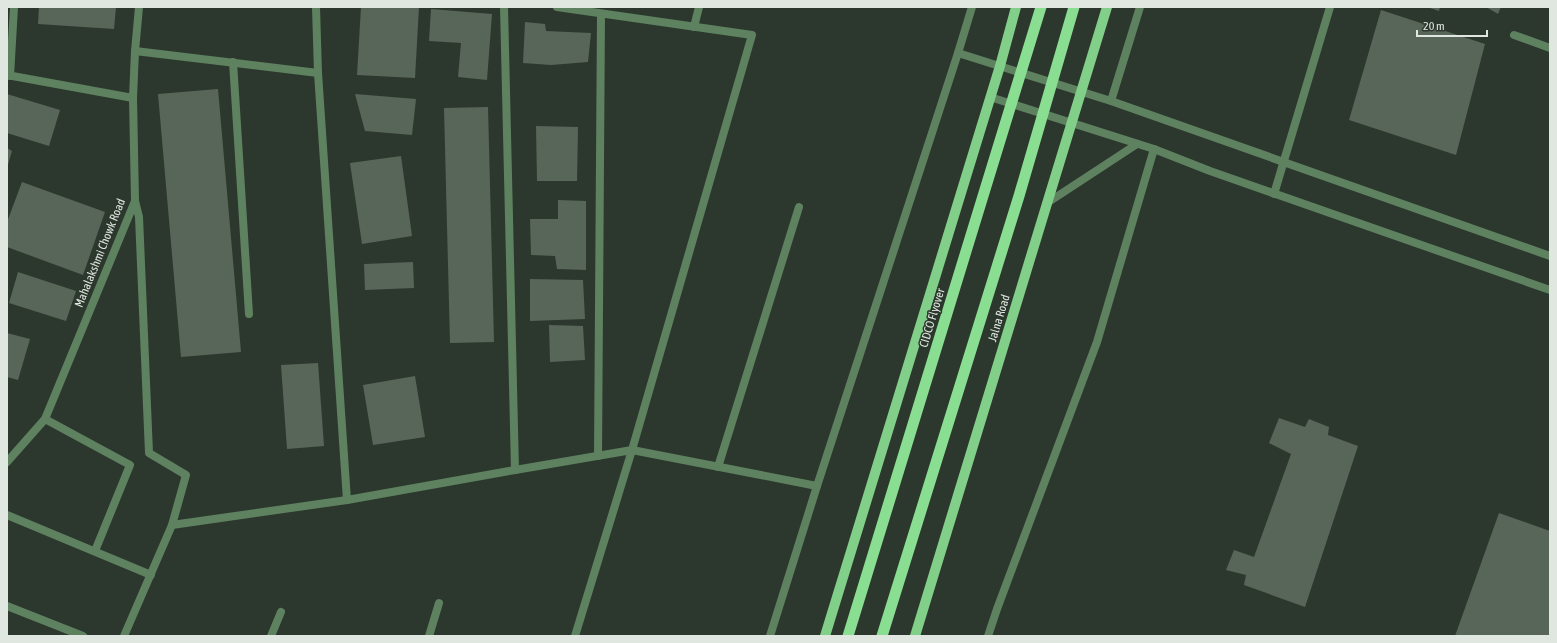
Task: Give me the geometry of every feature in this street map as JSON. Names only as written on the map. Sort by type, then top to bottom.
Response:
[{"type":"highway","name":"CIDCO Flyover","points":[[848,636],[1041,7]]},
{"type":"highway","points":[[882,636],[1019,196],[1074,7]]},
{"type":"main road","points":[[824,636],[1000,66],[1016,7]]},
{"type":"main road","name":"Jalna Road","points":[[915,636],[1107,7]]},
{"type":"street","points":[[14,7],[8,76],[133,98]]},
{"type":"street","name":"Mahalakshmi Chowk Road","points":[[7,462],[45,419],[135,201],[133,98],[134,51],[139,7]]},
{"type":"street","points":[[316,7],[318,73],[347,500]]},
{"type":"street","points":[[504,7],[515,470]]},
{"type":"street","points":[[557,7],[752,35],[632,450],[575,636]]},
{"type":"street","points":[[694,27],[699,7]]},
{"type":"street","points":[[770,636],[972,7]]},
{"type":"street","points":[[1111,101],[1140,7]]},
{"type":"street","points":[[1274,194],[1330,7]]},
{"type":"street","points":[[598,456],[601,14]]},
{"type":"street","points":[[1514,35],[1550,48]]},
{"type":"street","points":[[134,51],[318,73]]},
{"type":"street","points":[[958,53],[1082,91],[1550,256]]},
{"type":"street","points":[[233,62],[249,314]]},
{"type":"street","points":[[990,97],[1154,149],[1210,172],[1550,290]]},
{"type":"street","points":[[1047,203],[1137,144]]},
{"type":"street","points":[[988,636],[1097,342],[1154,149]]},
{"type":"street","points":[[124,636],[172,525],[186,476],[149,453],[139,217],[135,201]]},
{"type":"street","points":[[718,467],[799,207]]},
{"type":"street","points":[[45,419],[130,465],[95,551]]},
{"type":"street","points":[[172,525],[347,500],[632,450],[817,486]]},
{"type":"street","points":[[7,515],[151,575]]},
{"type":"street","points":[[428,636],[439,603]]},
{"type":"street","points":[[7,606],[83,636]]},
{"type":"street","points":[[271,636],[281,612]]},
{"type":"building","points":[[39,7],[116,7],[114,29],[38,24]]},
{"type":"building","points":[[361,7],[419,7],[415,78],[357,75]]},
{"type":"building","points":[[1427,7],[1440,7],[1439,11]]},
{"type":"building","points":[[1486,7],[1501,7],[1498,14]]},
{"type":"building","points":[[431,9],[492,14],[487,80],[458,77],[461,43],[429,41]]},
{"type":"building","points":[[1381,10],[1485,44],[1456,155],[1349,120]]},
{"type":"building","points":[[525,22],[545,24],[546,31],[591,33],[588,62],[551,65],[523,63]]},
{"type":"building","points":[[218,89],[241,352],[181,357],[158,94]]},
{"type":"building","points":[[7,94],[60,110],[49,146],[7,133]]},
{"type":"building","points":[[355,94],[416,99],[412,135],[365,131]]},
{"type":"building","points":[[488,107],[494,342],[450,343],[444,108]]},
{"type":"building","points":[[536,126],[578,127],[577,181],[537,181]]},
{"type":"building","points":[[7,148],[12,151],[7,168]]},
{"type":"building","points":[[401,156],[412,236],[362,244],[350,163]]},
{"type":"building","points":[[22,182],[105,212],[83,275],[7,247],[7,222]]},
{"type":"building","points":[[558,200],[586,201],[586,270],[557,269],[555,256],[531,255],[530,219],[558,219]]},
{"type":"building","points":[[413,262],[414,288],[365,290],[364,264]]},
{"type":"building","points":[[18,272],[76,291],[66,321],[9,303]]},
{"type":"building","points":[[530,279],[583,280],[585,319],[530,321]]},
{"type":"building","points":[[549,325],[583,326],[585,360],[550,362]]},
{"type":"building","points":[[7,333],[30,339],[18,380],[7,377]]},
{"type":"building","points":[[318,363],[324,446],[287,449],[281,365]]},
{"type":"building","points":[[415,376],[425,437],[373,445],[363,385]]},
{"type":"building","points":[[1279,418],[1305,427],[1309,419],[1329,427],[1328,435],[1358,446],[1305,607],[1244,585],[1246,575],[1226,570],[1234,550],[1254,557],[1291,454],[1269,443]]},
{"type":"building","points":[[1499,513],[1550,531],[1550,636],[1455,636]]}]
